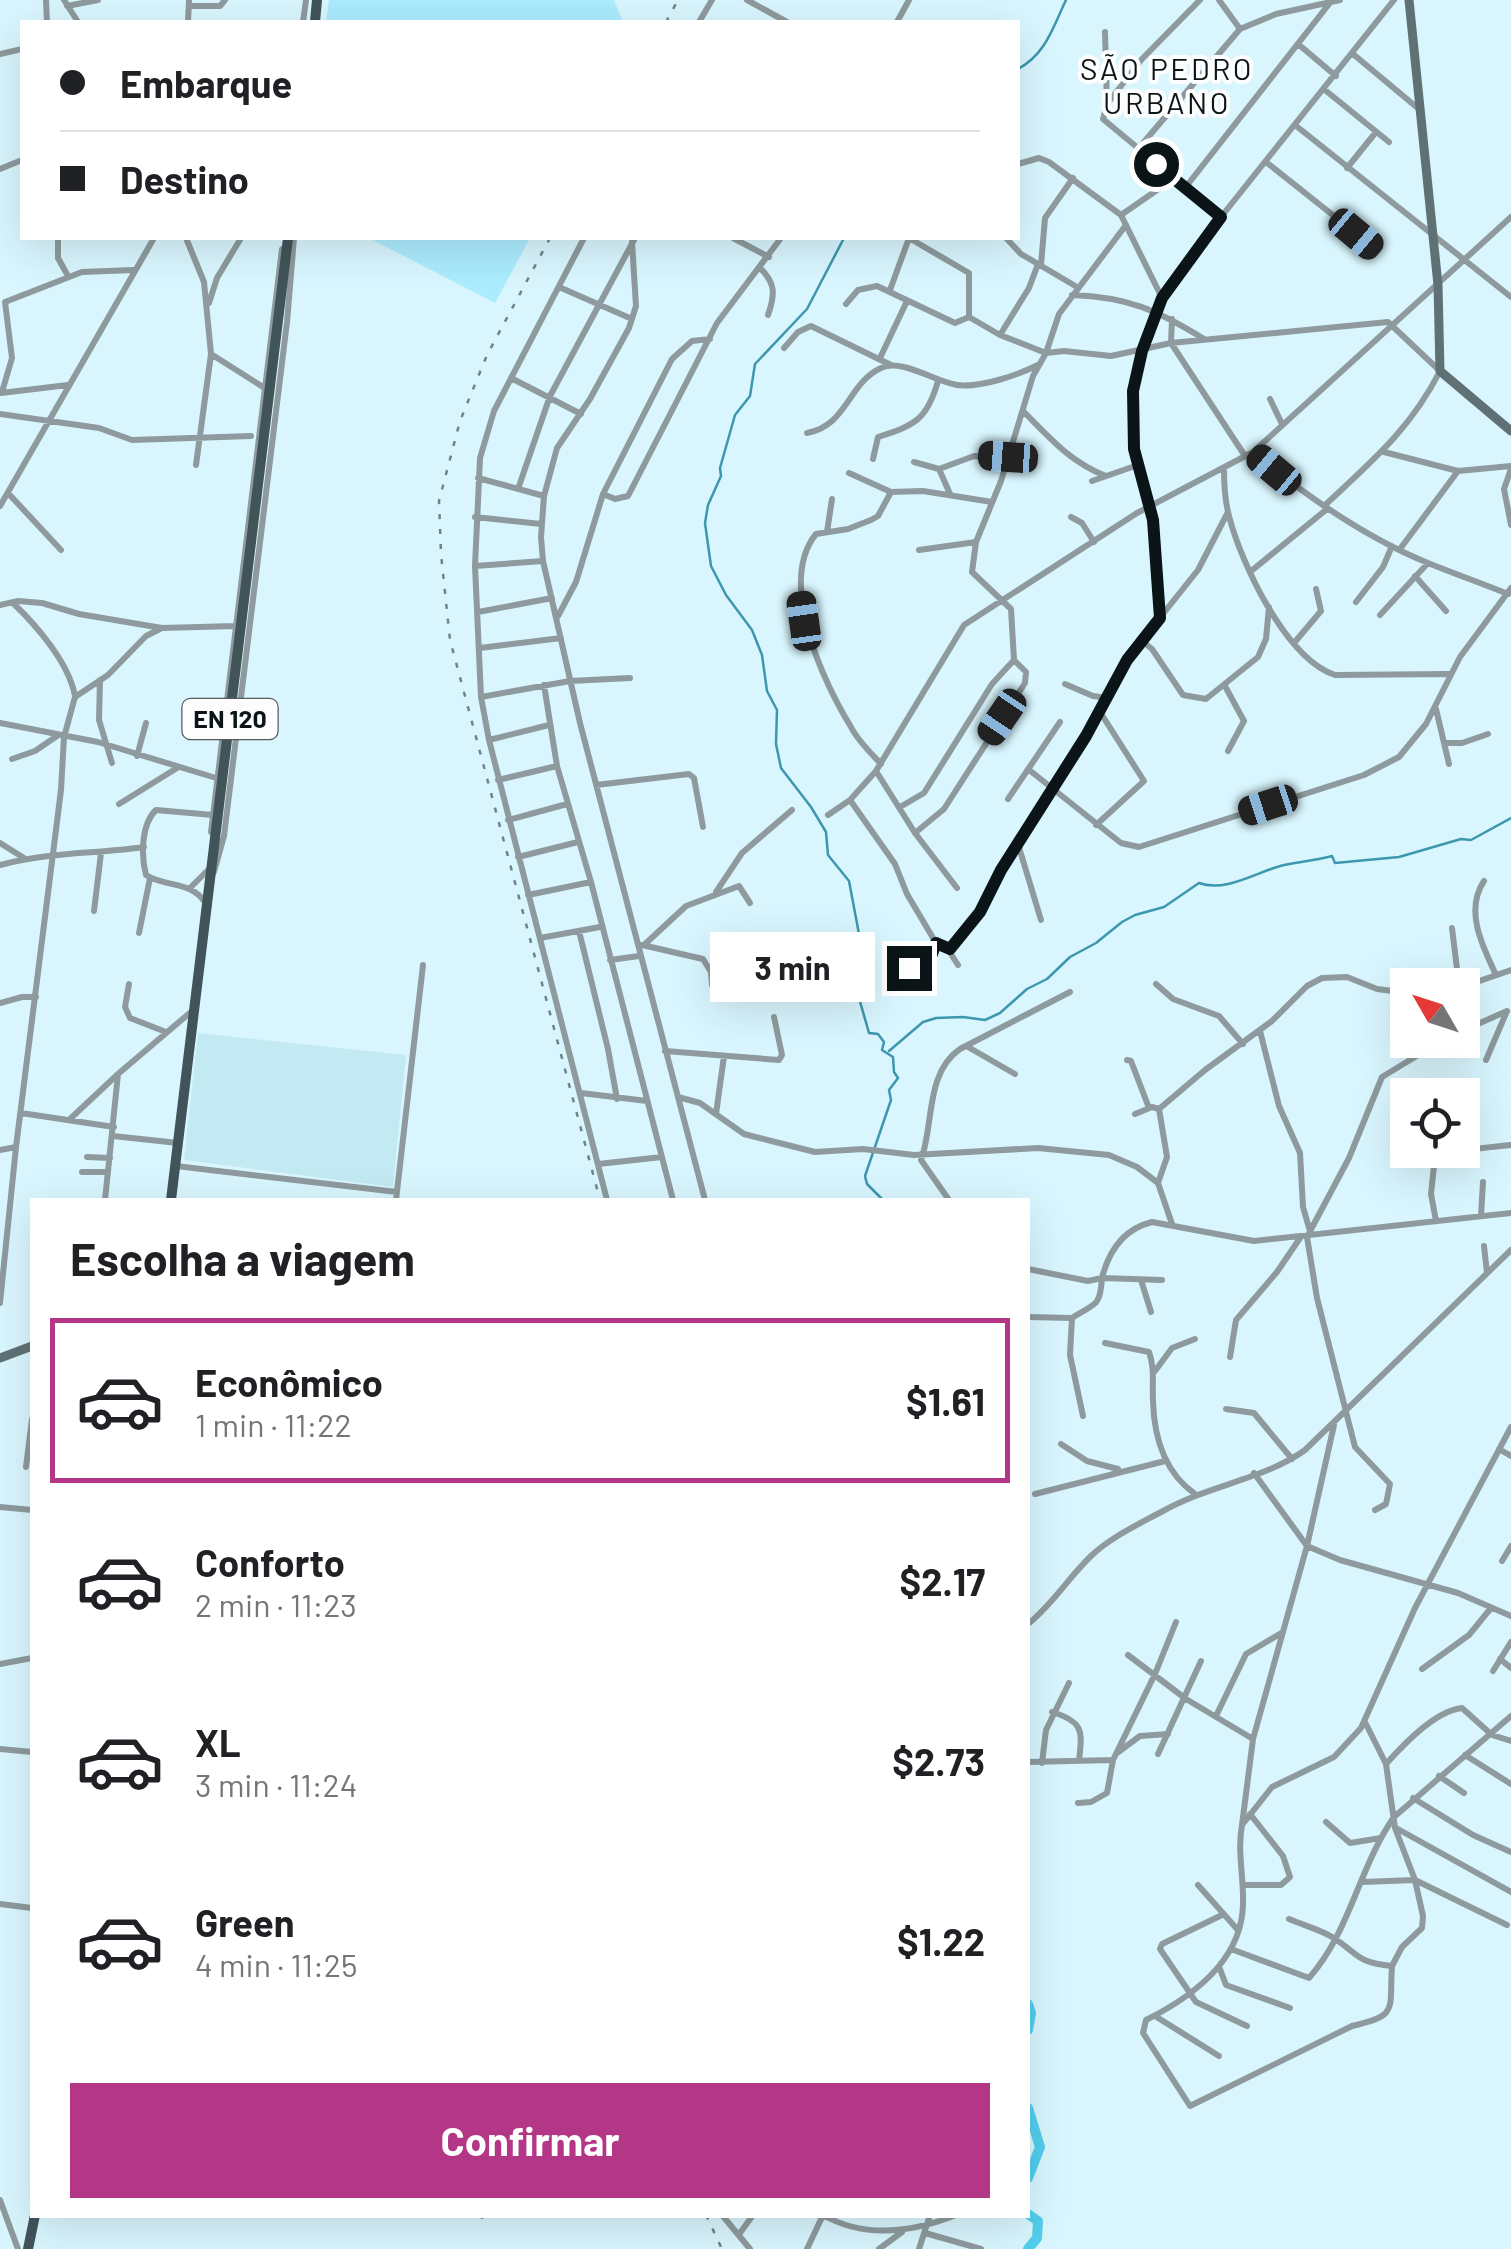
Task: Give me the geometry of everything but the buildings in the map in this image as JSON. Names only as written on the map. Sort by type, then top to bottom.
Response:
[{"type":"main road","name":"EN 120","points":[[171,1198],[289,240]]},
{"type":"main road","points":[[28,2249],[34,2218]]},
{"type":"street","points":[[66,3],[98,0]]},
{"type":"street","points":[[189,3],[220,6],[226,0]]},
{"type":"street","points":[[747,0],[783,20]]},
{"type":"street","points":[[1106,105],[1142,59],[1200,0]]},
{"type":"street","points":[[1220,0],[1240,29]]},
{"type":"street","points":[[1138,149],[1240,29],[1276,14],[1340,0]]},
{"type":"street","points":[[1160,618],[1156,539],[1132,427],[1133,391],[1142,351],[1162,298],[1221,217],[1394,0]]},
{"type":"street","points":[[1250,572],[1326,508],[1384,452],[1422,406],[1440,371],[1438,285],[1409,0]]},
{"type":"street","points":[[1185,188],[1331,2]]},
{"type":"street","points":[[1104,32],[1106,105],[1102,119],[1221,217]]},
{"type":"street","points":[[1298,44],[1336,76]]},
{"type":"street","points":[[1352,54],[1420,110]]},
{"type":"street","points":[[1325,90],[1389,142]]},
{"type":"street","points":[[1295,126],[1511,298]]},
{"type":"street","points":[[1347,168],[1376,132]]},
{"type":"street","points":[[1020,163],[1039,158],[1121,215],[1162,298]]},
{"type":"street","points":[[1266,162],[1372,247]]},
{"type":"street","points":[[1000,335],[1027,293],[1039,264],[1046,218],[1073,178]]},
{"type":"street","points":[[1121,215],[1174,178]]},
{"type":"street","points":[[828,815],[850,800],[879,767],[964,625],[1149,506],[1249,454],[1511,217]]},
{"type":"street","points":[[916,832],[944,809],[1026,683],[1026,672],[1014,660],[1013,617],[1002,599],[972,572],[972,560],[1059,314],[1126,225]]},
{"type":"street","points":[[58,240],[58,258],[68,276]]},
{"type":"street","points":[[0,506],[153,240]]},
{"type":"street","points":[[187,240],[204,282],[211,354],[196,464]]},
{"type":"street","points":[[208,309],[218,278],[239,240]]},
{"type":"street","points":[[191,887],[211,873],[212,815],[234,626],[264,387],[289,240]]},
{"type":"street","points":[[583,240],[486,431],[475,517],[476,566],[481,697],[489,740],[606,1198]]},
{"type":"street","points":[[518,489],[550,396],[633,240]]},
{"type":"street","points":[[633,240],[636,280],[632,319],[581,414],[556,448],[544,496],[543,562],[596,785],[640,945],[639,956],[704,1198]]},
{"type":"street","points":[[737,240],[769,257]]},
{"type":"street","points":[[603,494],[615,500],[628,496],[718,323],[780,240]]},
{"type":"street","points":[[890,290],[908,240]]},
{"type":"street","points":[[912,240],[969,273],[969,318]]},
{"type":"street","points":[[1008,240],[1021,254],[1077,287]]},
{"type":"street","points":[[760,268],[773,285],[768,315]]},
{"type":"street","points":[[68,385],[1,393],[12,358],[2,301],[68,276],[98,270],[133,270]]},
{"type":"street","points":[[846,304],[865,286],[877,286],[955,323],[969,318],[1046,353],[1112,356],[1172,342],[1252,337],[1380,321],[1393,325],[1511,432]]},
{"type":"street","points":[[559,287],[632,319]]},
{"type":"street","points":[[1070,295],[1158,310],[1204,339]]},
{"type":"street","points":[[880,358],[907,301]]},
{"type":"street","points":[[1028,769],[1121,843],[1139,847],[1364,775],[1399,756],[1416,738],[1436,708],[1449,674],[1510,592],[1396,548],[1326,508],[1249,454],[1172,342],[1172,318]]},
{"type":"street","points":[[784,348],[793,336],[812,326],[892,365],[938,380],[974,385],[1040,364]]},
{"type":"street","points":[[558,617],[576,582],[603,494],[672,359],[692,341],[710,339]]},
{"type":"street","points":[[211,354],[264,387]]},
{"type":"street","points":[[808,433],[834,423],[869,376],[892,365]]},
{"type":"street","points":[[512,378],[581,414]]},
{"type":"street","points":[[874,459],[878,437],[896,432],[930,407],[938,380]]},
{"type":"street","points":[[1270,399],[1282,424]]},
{"type":"street","points":[[1022,412],[1070,457],[1106,476]]},
{"type":"street","points":[[0,414],[99,428],[132,440],[251,436]]},
{"type":"street","points":[[1384,452],[1458,471],[1511,468],[1504,489],[1511,524]]},
{"type":"street","points":[[914,462],[940,470],[974,456],[1008,457]]},
{"type":"street","points":[[1092,481],[1138,465]]},
{"type":"street","points":[[940,470],[950,494]]},
{"type":"street","points":[[1224,470],[1228,512],[1242,556],[1294,643],[1322,669],[1335,675],[1449,674]]},
{"type":"street","points":[[1356,602],[1458,471]]},
{"type":"street","points":[[849,473],[891,492],[950,494],[992,502]]},
{"type":"street","points":[[478,478],[544,496]]},
{"type":"street","points":[[891,492],[878,516],[812,538],[804,556],[804,621],[852,729],[916,832],[957,888]]},
{"type":"street","points":[[8,493],[60,550]]},
{"type":"street","points":[[827,532],[832,498]]},
{"type":"street","points":[[950,949],[980,912],[1127,660],[1198,570],[1228,512]]},
{"type":"street","points":[[475,517],[542,524]]},
{"type":"street","points":[[1071,517],[1082,524],[1094,542]]},
{"type":"street","points":[[919,550],[976,542]]},
{"type":"street","points":[[476,566],[543,562]]},
{"type":"street","points":[[1380,615],[1428,563]]},
{"type":"street","points":[[1416,576],[1446,611]]},
{"type":"street","points":[[1294,643],[1321,612],[1316,589]]},
{"type":"street","points":[[478,612],[552,598]]},
{"type":"street","points":[[0,606],[13,602],[42,603],[79,614],[162,628],[234,626]]},
{"type":"street","points":[[13,602],[62,665],[75,697]]},
{"type":"street","points":[[1141,640],[1152,649],[1183,695],[1206,699],[1251,664],[1263,649],[1269,606]]},
{"type":"street","points":[[0,1302],[64,764],[60,737],[75,697],[100,680],[146,636],[162,628]]},
{"type":"street","points":[[480,648],[561,638]]},
{"type":"street","points":[[900,807],[924,793],[992,684],[1014,660]]},
{"type":"street","points":[[481,697],[570,681],[630,678]]},
{"type":"street","points":[[100,680],[99,720],[112,764]]},
{"type":"street","points":[[1065,684],[1092,696],[1108,698]]},
{"type":"street","points":[[544,685],[557,766],[672,1198]]},
{"type":"street","points":[[1224,686],[1244,721],[1228,752]]},
{"type":"street","points":[[1436,708],[1449,764]]},
{"type":"street","points":[[1096,825],[1144,781],[1100,712]]},
{"type":"street","points":[[0,722],[106,746],[216,778]]},
{"type":"street","points":[[1008,800],[1060,722]]},
{"type":"street","points":[[137,756],[146,723]]},
{"type":"street","points":[[489,740],[550,726]]},
{"type":"street","points":[[1446,743],[1462,743],[1488,734]]},
{"type":"street","points":[[12,759],[60,737]]},
{"type":"street","points":[[498,780],[557,766]]},
{"type":"street","points":[[119,804],[177,768]]},
{"type":"street","points":[[596,785],[690,774],[694,778],[702,827]]},
{"type":"street","points":[[850,800],[895,864],[906,894],[936,943],[950,949],[958,964]]},
{"type":"street","points":[[508,820],[568,804]]},
{"type":"street","points":[[208,908],[191,887],[150,878],[144,870],[144,847],[146,824],[156,810],[212,815]]},
{"type":"street","points":[[716,893],[742,852],[792,810]]},
{"type":"street","points":[[518,857],[578,842]]},
{"type":"street","points":[[0,843],[24,858]]},
{"type":"street","points":[[1017,843],[1041,920]]},
{"type":"street","points":[[0,865],[54,854],[144,847]]},
{"type":"street","points":[[94,911],[102,853]]},
{"type":"street","points":[[140,933],[150,878]]},
{"type":"street","points":[[528,896],[590,882]]},
{"type":"street","points":[[1484,882],[1475,916],[1481,944],[1496,976]]},
{"type":"street","points":[[640,945],[686,906],[716,893],[742,886],[750,903]]},
{"type":"street","points":[[540,938],[600,926]]},
{"type":"street","points":[[1452,928],[1458,968]]},
{"type":"street","points":[[579,931],[617,1099]]},
{"type":"street","points":[[898,969],[919,964],[936,948],[936,943]]},
{"type":"street","points":[[640,945],[704,959],[712,985]]},
{"type":"street","points":[[610,960],[639,956]]},
{"type":"street","points":[[176,1166],[396,1196],[422,965]]},
{"type":"street","points":[[1480,981],[1511,970]]},
{"type":"street","points":[[1135,1114],[1149,1108],[1159,1109],[1260,1031],[1307,986],[1322,978],[1347,977],[1390,991]]},
{"type":"street","points":[[129,984],[124,1008],[130,1018],[166,1032]]},
{"type":"street","points":[[1156,984],[1172,998],[1219,1016],[1243,1044]]},
{"type":"street","points":[[947,1198],[924,1168],[924,1154],[936,1086],[948,1060],[1070,992]]},
{"type":"street","points":[[0,1003],[36,997]]},
{"type":"street","points":[[69,1120],[194,1010]]},
{"type":"street","points":[[1480,1022],[1509,1010]]},
{"type":"street","points":[[1486,1060],[1509,1010]]},
{"type":"street","points":[[665,1051],[762,1060],[781,1058],[774,1017]]},
{"type":"street","points":[[1260,1031],[1279,1106],[1300,1153],[1305,1235],[1355,1447],[1384,1473],[1390,1484],[1386,1504],[1375,1510]]},
{"type":"street","points":[[967,1046],[1015,1074]]},
{"type":"street","points":[[716,1114],[724,1056]]},
{"type":"street","points":[[1230,1358],[1236,1320],[1305,1235],[1349,1158],[1382,1077],[1413,1058]]},
{"type":"street","points":[[1127,1060],[1131,1061],[1149,1108]]},
{"type":"street","points":[[105,1198],[118,1074]]},
{"type":"street","points":[[580,1093],[647,1101]]},
{"type":"street","points":[[678,1097],[700,1103],[738,1132],[816,1152],[872,1150],[906,1155],[1009,1149],[1082,1150],[1124,1160],[1158,1183],[1172,1224]]},
{"type":"street","points":[[1158,1183],[1167,1158],[1159,1109]]},
{"type":"street","points":[[21,1113],[178,1144]]},
{"type":"street","points":[[1436,1221],[1431,1194],[1434,1166],[1443,1158],[1467,1150],[1511,1144]]},
{"type":"street","points":[[0,1150],[16,1148]]},
{"type":"street","points":[[87,1157],[110,1158]]},
{"type":"street","points":[[598,1164],[662,1157]]},
{"type":"street","points":[[82,1172],[108,1172]]},
{"type":"street","points":[[1481,1216],[1483,1182]]},
{"type":"street","points":[[0,1199],[12,1194]]},
{"type":"street","points":[[1030,1318],[1072,1318],[1094,1307],[1119,1240],[1136,1226],[1152,1222],[1254,1241],[1511,1213]]},
{"type":"street","points":[[1484,1246],[1487,1274]]},
{"type":"street","points":[[1030,1622],[1055,1600],[1095,1552],[1195,1494],[1292,1459],[1346,1414],[1511,1250]]},
{"type":"street","points":[[1030,1269],[1088,1281],[1162,1280]]},
{"type":"street","points":[[1141,1280],[1151,1312]]},
{"type":"street","points":[[1072,1318],[1070,1355],[1083,1416]]},
{"type":"street","points":[[1154,1372],[1172,1348],[1195,1339]]},
{"type":"street","points":[[1105,1343],[1145,1349],[1154,1372],[1154,1421],[1165,1462],[1195,1494]]},
{"type":"street","points":[[0,1358],[30,1347]]},
{"type":"street","points":[[1226,1409],[1254,1413],[1292,1459]]},
{"type":"street","points":[[1334,1425],[1306,1546],[1253,1739],[1242,1825],[1243,1909],[1238,1930],[1220,1968],[1192,1992],[1146,2020],[1143,2033],[1190,2106],[1352,2026],[1381,2019],[1388,2012],[1392,1966],[1402,1947],[1422,1928],[1423,1916],[1396,1828],[1386,1764],[1365,1721]]},
{"type":"street","points":[[1242,1825],[1272,1787],[1334,1757],[1365,1721],[1402,1634],[1511,1426]]},
{"type":"street","points":[[26,1466],[30,1435]]},
{"type":"street","points":[[1061,1444],[1086,1461],[1122,1470]]},
{"type":"street","points":[[1499,1449],[1511,1456]]},
{"type":"street","points":[[1035,1494],[1165,1462]]},
{"type":"street","points":[[1254,1473],[1306,1546],[1340,1560],[1429,1583],[1511,1616]]},
{"type":"street","points":[[0,1507],[30,1510]]},
{"type":"street","points":[[1502,1562],[1511,1546]]},
{"type":"street","points":[[1422,1668],[1469,1635],[1490,1608]]},
{"type":"street","points":[[1078,1803],[1091,1802],[1107,1793],[1115,1757],[1176,1622]]},
{"type":"street","points":[[1216,1716],[1246,1654],[1283,1632]]},
{"type":"street","points":[[1493,1670],[1511,1642]]},
{"type":"street","points":[[1128,1655],[1186,1698],[1253,1739]]},
{"type":"street","points":[[0,1664],[30,1658]]},
{"type":"street","points":[[1500,1659],[1511,1668]]},
{"type":"street","points":[[1158,1754],[1200,1661]]},
{"type":"street","points":[[1042,1763],[1042,1745],[1052,1712],[1069,1682]]},
{"type":"street","points":[[1386,1764],[1425,1728],[1456,1708],[1462,1708],[1492,1735],[1511,1741]]},
{"type":"street","points":[[1052,1712],[1080,1728],[1078,1762]]},
{"type":"street","points":[[1231,1949],[1309,1978],[1336,1939],[1380,1838],[1394,1817],[1511,1716]]},
{"type":"street","points":[[1030,1762],[1115,1757],[1140,1736],[1168,1734]]},
{"type":"street","points":[[0,1748],[30,1752]]},
{"type":"street","points":[[1464,1755],[1511,1784]]},
{"type":"street","points":[[1438,1776],[1464,1793]]},
{"type":"street","points":[[1413,1798],[1473,1834],[1511,1850]]},
{"type":"street","points":[[1243,1885],[1282,1885],[1290,1877],[1283,1856],[1250,1814]]},
{"type":"street","points":[[1326,1822],[1350,1843],[1380,1838]]},
{"type":"street","points":[[1396,1828],[1511,1892]]},
{"type":"street","points":[[1362,1882],[1414,1880],[1508,1924]]},
{"type":"street","points":[[1198,1884],[1238,1930]]},
{"type":"street","points":[[0,1904],[30,1908]]},
{"type":"street","points":[[1222,1915],[1162,1944],[1162,1953],[1196,2002],[1246,2026]]},
{"type":"street","points":[[1289,1919],[1336,1939],[1355,1958],[1392,1966]]},
{"type":"street","points":[[1220,1968],[1226,1984],[1290,2008]]},
{"type":"street","points":[[1154,2016],[1219,2056]]},
{"type":"street","points":[[0,2200],[18,2249]]},
{"type":"street","points":[[725,2218],[750,2249]]},
{"type":"street","points":[[740,2233],[751,2218]]},
{"type":"street","points":[[806,2249],[822,2218]]},
{"type":"street","points":[[830,2218],[850,2226],[926,2230],[982,2249]]},
{"type":"street","points":[[918,2249],[929,2218]]},
{"type":"street","points":[[926,2230],[950,2218]]},
{"type":"street","points":[[878,2249],[905,2230]]},
{"type":"shaded area","points":[[329,0],[614,0],[622,20],[326,20]]},
{"type":"shaded area","points":[[373,240],[529,240],[495,303]]},
{"type":"shaded area","points":[[198,1033],[406,1055],[393,1187],[184,1160]]},
{"type":"waterway","points":[[1020,68],[1042,48],[1066,0]]},
{"type":"waterway","points":[[843,240],[807,309],[755,364],[750,396],[735,415],[705,523],[711,566],[726,595],[752,630],[762,655],[767,691],[777,710],[776,744],[781,768],[811,807],[826,832],[828,855],[849,881],[859,934],[859,998],[869,1033],[878,1034],[884,1042],[882,1050],[893,1057],[898,1078],[889,1090],[891,1100],[865,1176],[867,1184],[881,1198]]},
{"type":"waterway","points":[[889,1051],[923,1022],[963,1017],[985,1020],[1000,1013],[1027,989],[1047,979],[1070,957],[1122,922],[1164,907],[1199,883],[1231,883],[1284,865],[1332,856],[1335,863],[1399,857],[1461,839],[1471,840],[1511,818]]},
{"type":"waterway","points":[[1030,2010],[1030,2019]]},
{"type":"waterway","points":[[1030,2114],[1040,2147],[1030,2173]]},
{"type":"waterway","points":[[1028,2249],[1037,2238],[1038,2221],[1030,2215]]},
{"type":"railway","points":[[667,20],[678,0]]},
{"type":"railway","points":[[549,240],[487,355],[460,421],[439,501],[441,554],[450,640],[599,1198]]},
{"type":"railway","points":[[707,2218],[722,2249]]},
{"type":"district","name":"SÃO PEDRO URBANO","points":[[1167,87]]},
{"type":"route","points":[[909,968],[932,954],[936,943],[950,949],[980,912],[1001,870],[1086,736],[1127,660],[1160,618],[1156,539],[1134,449],[1136,370],[1162,298],[1221,217],[1156,164]]}]
